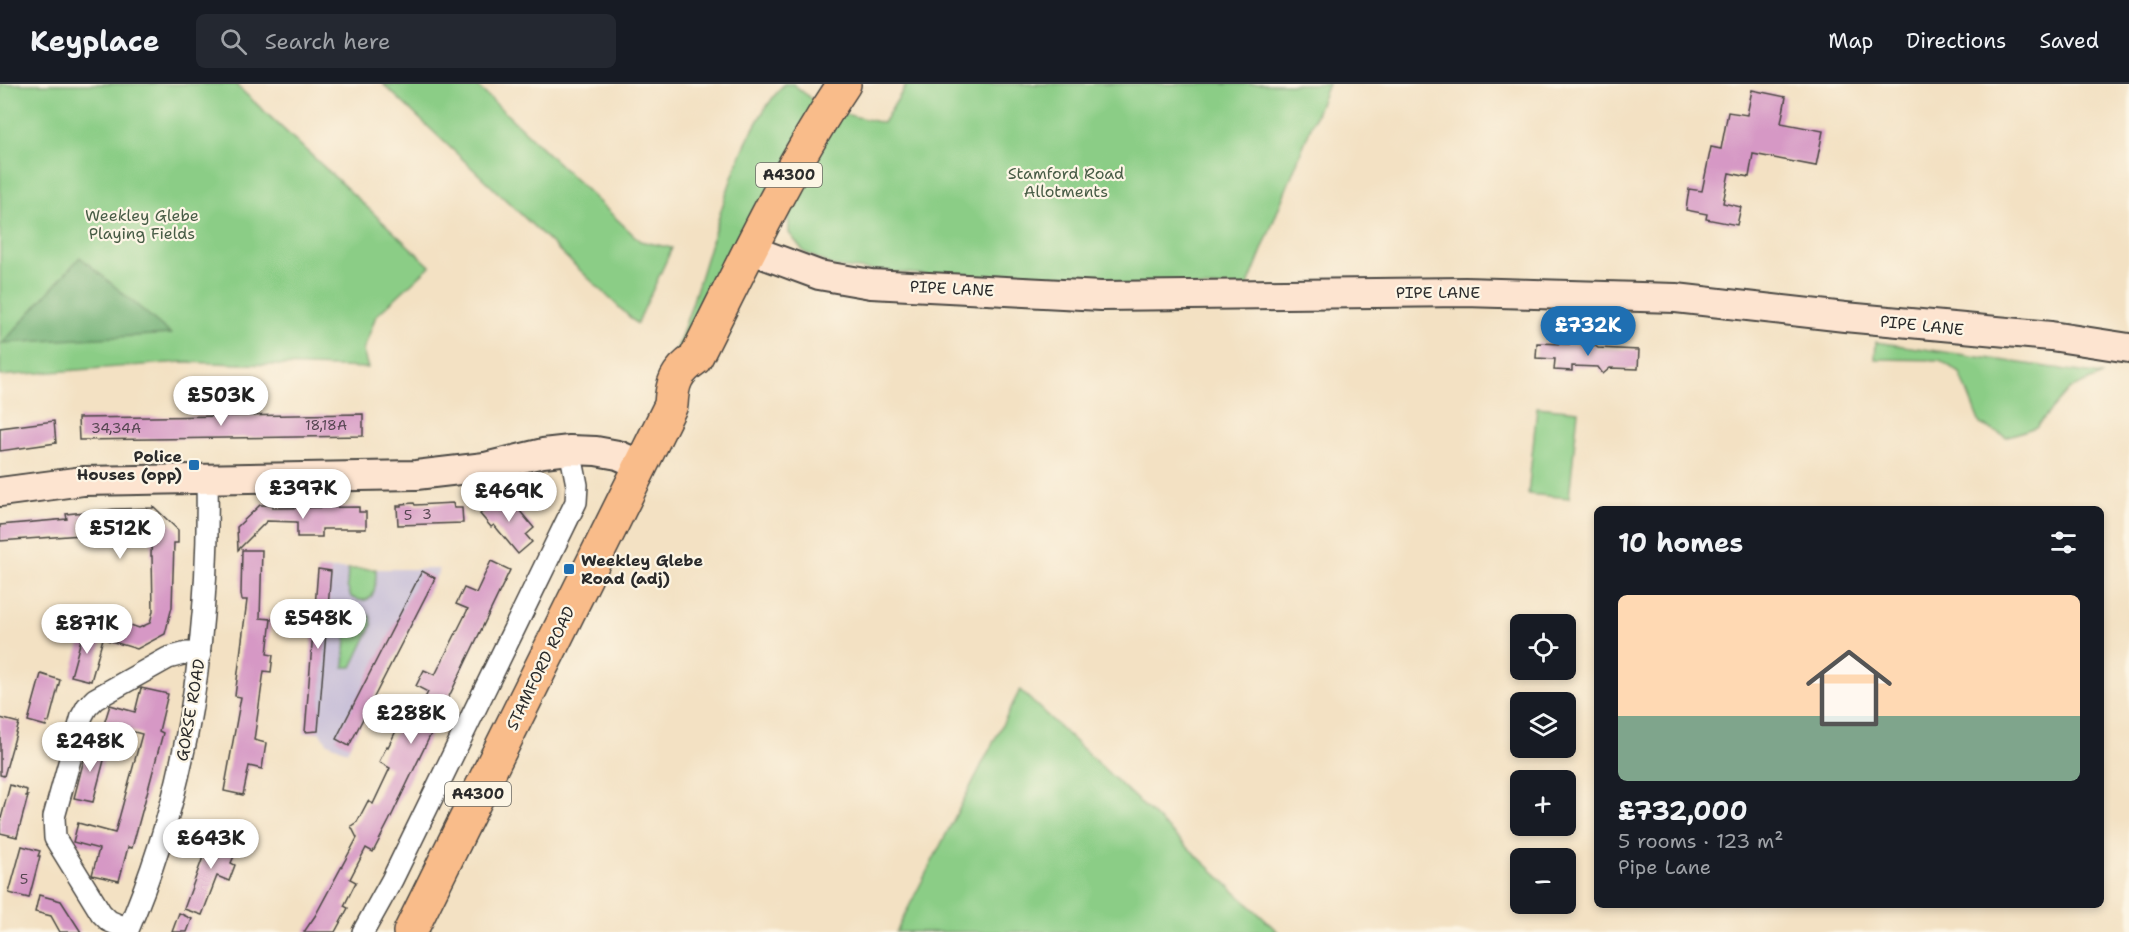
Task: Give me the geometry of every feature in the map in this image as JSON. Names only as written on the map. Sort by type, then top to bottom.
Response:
[{"type":"main road","name":"STAMFORD ROAD","points":[[410,932],[671,405],[672,387],[682,368],[695,359],[749,249],[798,158],[844,84]]},
{"type":"street","name":"PIPE LANE","points":[[749,249],[819,275],[871,284],[1101,296],[1464,292],[1676,298],[1845,317],[2050,336],[2129,348]]},
{"type":"street","points":[[0,492],[83,481],[416,475],[476,468],[543,453],[570,450],[618,455],[640,465]]},
{"type":"street","points":[[363,932],[392,880],[576,502],[577,485],[570,450]]},
{"type":"street","name":"GORSE ROAD","points":[[127,931],[159,848],[189,729],[206,594],[207,479]]},
{"type":"street","points":[[127,931],[109,921],[101,913],[55,838],[53,828],[56,807],[82,716],[87,707],[105,692],[168,658],[187,653],[200,654]]},
{"type":"shaded area","points":[[318,569],[440,569],[347,751],[328,743],[319,732],[304,733]]},
{"type":"green space","name":"Weekley Glebe Playing Fields","points":[[0,84],[235,84],[430,266],[376,316],[363,351],[368,368],[182,362],[0,376]]},
{"type":"green space","points":[[383,84],[475,84],[640,241],[672,248],[637,324]]},
{"type":"green space","points":[[784,84],[793,84],[819,105],[676,370],[670,367],[738,162],[758,121]]},
{"type":"green space","name":"Stamford Road Allotments","points":[[907,84],[1328,84],[1247,288],[1043,285],[835,267],[804,252],[789,233],[788,207],[840,113],[883,123]]},
{"type":"green space","points":[[80,257],[171,334],[3,343]]},
{"type":"green space","points":[[1876,342],[2102,375],[2070,389],[2036,427],[2006,437],[1980,424],[1960,373],[1940,360],[1875,359]]},
{"type":"green space","points":[[1537,407],[1578,411],[1569,498],[1528,494]]},
{"type":"green space","points":[[348,569],[376,569],[375,588],[370,598],[359,600],[351,597],[347,586]]},
{"type":"green space","points":[[361,612],[370,616],[372,625],[352,667],[344,667],[347,623],[350,618]]},
{"type":"green space","points":[[1020,690],[1278,932],[896,932]]},
{"type":"building","points":[[1752,90],[1786,97],[1781,123],[1823,131],[1816,166],[1753,154],[1749,177],[1729,173],[1723,203],[1741,207],[1737,225],[1706,219],[1707,214],[1686,210],[1689,189],[1702,191],[1711,147],[1721,149],[1728,112],[1747,115]]},
{"type":"building","points":[[1537,343],[1594,345],[1598,348],[1639,350],[1638,369],[1610,368],[1603,374],[1598,367],[1572,366],[1572,371],[1554,370],[1555,359],[1536,358]]},
{"type":"building","points":[[363,414],[363,436],[79,440],[78,418]]},
{"type":"building","points":[[54,421],[56,443],[0,451],[0,428]]},
{"type":"building","points":[[505,493],[534,528],[526,535],[532,542],[518,554],[494,525],[491,527],[480,514]]},
{"type":"building","points":[[414,503],[415,505],[453,503],[454,508],[462,508],[463,523],[398,525],[397,506]]},
{"type":"building","points":[[260,505],[273,505],[273,508],[359,507],[359,512],[366,512],[366,529],[322,529],[322,537],[297,537],[297,522],[267,521],[238,550],[237,527]]},
{"type":"building","points":[[153,506],[178,530],[178,543],[174,543],[172,607],[165,634],[137,649],[107,640],[113,619],[139,628],[150,623],[153,611],[152,526],[112,527],[103,539],[80,519],[81,535],[0,541],[0,525],[67,519],[66,514],[153,508]]},
{"type":"building","points":[[242,550],[262,550],[260,618],[271,619],[267,654],[273,655],[271,672],[264,671],[254,740],[266,743],[262,769],[249,766],[243,795],[224,791],[241,697],[235,696],[247,600],[242,600],[241,594]]},
{"type":"building","points":[[491,561],[510,570],[373,852],[366,848],[350,879],[356,882],[344,906],[348,908],[335,932],[304,932],[357,838],[351,826],[357,822],[368,801],[373,804],[390,768],[379,762],[387,746],[397,729],[407,733],[428,692],[416,686],[424,670],[435,675],[468,609],[456,604],[464,588],[476,593]]},
{"type":"building","points":[[318,569],[331,571],[318,731],[305,732]]},
{"type":"building","points":[[422,571],[435,578],[349,746],[336,739]]},
{"type":"building","points":[[84,629],[104,635],[91,681],[71,676]]},
{"type":"building","points":[[41,674],[60,680],[46,726],[28,721]]},
{"type":"building","points":[[141,688],[168,694],[159,731],[163,733],[132,848],[128,847],[119,881],[92,875],[99,849],[73,842],[78,823],[115,833],[142,734],[104,724],[110,705],[135,712]]},
{"type":"building","points":[[0,718],[19,723],[4,776],[0,775]]},
{"type":"building","points":[[88,744],[107,749],[93,802],[74,798]]},
{"type":"building","points":[[10,785],[27,790],[26,796],[28,796],[17,837],[0,833],[0,822]]},
{"type":"building","points":[[214,827],[232,834],[226,851],[235,854],[231,863],[235,865],[229,881],[217,876],[202,915],[184,909]]},
{"type":"building","points":[[22,846],[40,851],[29,898],[9,893]]},
{"type":"building","points":[[39,895],[61,901],[81,932],[60,932],[51,916],[35,912]]},
{"type":"building","points":[[179,913],[192,919],[187,932],[172,932]]},
{"type":"place","name":"Police Houses (opp)","points":[[194,465]]},
{"type":"place","name":"Weekley Glebe Road (adj)","points":[[569,569]]}]
